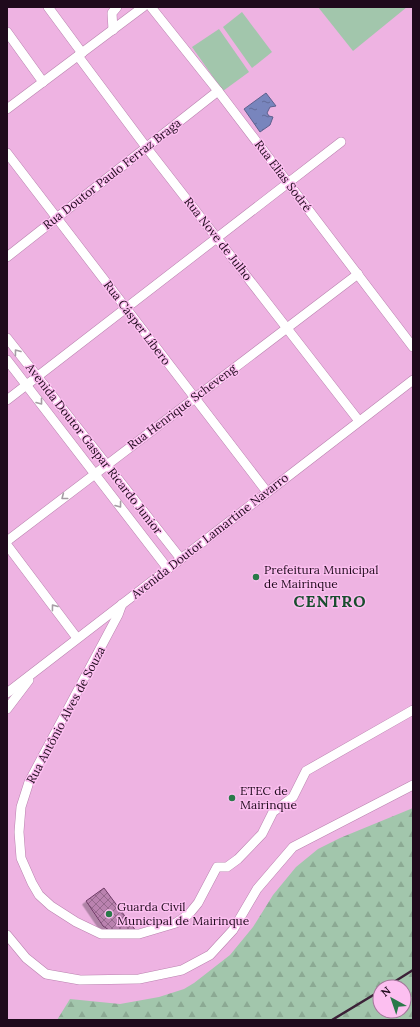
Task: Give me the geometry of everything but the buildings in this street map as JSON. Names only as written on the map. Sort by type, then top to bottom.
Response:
[{"type":"street","name":"Rua Nove de Julho","points":[[48,7],[146,147],[359,421]]},
{"type":"street","points":[[113,30],[112,13],[117,7]]},
{"type":"street","points":[[7,109],[143,7]]},
{"type":"street","name":"Rua Elias Sodré","points":[[151,7],[218,91],[413,347]]},
{"type":"street","points":[[7,32],[43,82]]},
{"type":"street","name":"Rua Doutor Paulo Ferraz Braga","points":[[7,257],[218,91]]},
{"type":"street","points":[[7,400],[287,182],[341,142]]},
{"type":"street","name":"Rua Cásper Líbero","points":[[7,153],[267,492]]},
{"type":"street","name":"Rua Henrique Scheveng","points":[[7,541],[358,274]]},
{"type":"street","name":"Avenida Doutor Gaspar Ricardo Junior","points":[[7,338],[36,377],[181,559]]},
{"type":"street","name":"Avenida Doutor Gaspar Ricardo Junior","points":[[7,360],[168,569]]},
{"type":"street","name":"Avenida Doutor Lamartine Navarro","points":[[7,693],[413,380]]},
{"type":"street","points":[[7,545],[77,638]]},
{"type":"street","name":"Rua Antônio Alves de Souza","points":[[122,604],[118,615],[29,782],[21,807],[19,832],[21,858],[39,895],[63,914],[101,934],[140,934],[176,923],[189,914],[198,903],[216,867],[227,867],[238,860],[262,834],[273,812],[293,797],[306,771],[413,710]]},
{"type":"street","points":[[7,709],[35,670]]},
{"type":"street","points":[[7,935],[26,958],[46,974],[80,980],[139,979],[182,970],[210,955],[233,930],[258,889],[293,847],[413,785]]},
{"type":"green space","points":[[318,7],[407,7],[353,51]]},
{"type":"green space","points":[[242,12],[272,52],[252,68],[223,27]]},
{"type":"green space","points":[[219,29],[249,72],[223,91],[192,47]]},
{"type":"green space","points":[[413,808],[413,1020],[57,1020],[70,999],[120,1004],[159,997],[184,989],[194,983],[230,955],[253,927],[273,895],[296,867],[318,849],[340,838]]},
{"type":"water","points":[[266,93],[276,106],[270,107],[267,113],[269,116],[273,117],[270,125],[260,132],[244,109]]},
{"type":"railway","points":[[399,979],[413,970]]},
{"type":"railway","points":[[332,1020],[372,996]]},
{"type":"place","name":"Prefeitura Municipal de Mairinque","points":[[256,577]]},
{"type":"place","name":"ETEC de Mairinque","points":[[232,798]]},
{"type":"place","name":"Guarda Civil Municipal de Mairinque","points":[[109,914]]},
{"type":"district","name":"CENTRO","points":[[330,601]]}]
